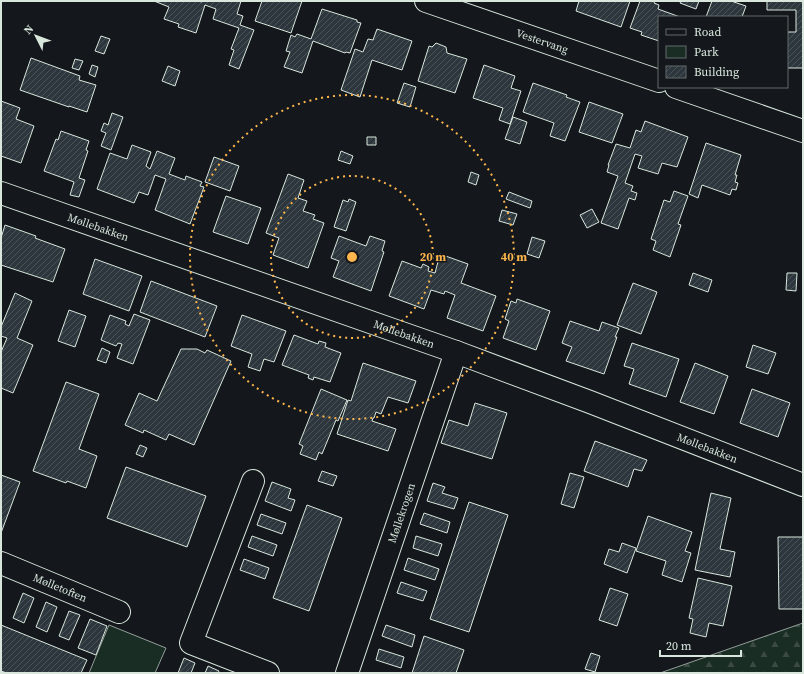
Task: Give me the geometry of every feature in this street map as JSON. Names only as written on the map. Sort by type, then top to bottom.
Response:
[{"type":"street","name":"Vestervang","points":[[426,1],[658,81]]},
{"type":"street","points":[[679,88],[803,131]]},
{"type":"street","name":"Møllebakken","points":[[1,193],[456,352],[803,485]]},
{"type":"street","name":"Møllekrogen","points":[[347,673],[456,352]]},
{"type":"street","points":[[253,481],[191,643],[268,673]]},
{"type":"street","name":"Mølletoften","points":[[1,563],[119,612]]},
{"type":"green space","points":[[803,623],[803,673],[660,673]]},
{"type":"green space","points":[[109,625],[166,648],[155,673],[89,673]]},
{"type":"building","points":[[154,1],[241,1],[237,14],[243,16],[240,25],[254,30],[239,69],[229,65],[234,50],[231,49],[239,28],[213,19],[216,9],[205,5],[196,33],[178,27],[179,24],[164,19],[169,7]]},
{"type":"building","points":[[262,1],[302,1],[291,33],[255,21]]},
{"type":"building","points":[[579,1],[630,1],[621,27],[576,11]]},
{"type":"building","points":[[640,1],[655,1],[654,3],[659,5],[658,9],[677,16],[658,16],[658,41],[641,35],[642,32],[630,28]]},
{"type":"building","points":[[681,1],[699,1],[696,9],[680,3]]},
{"type":"building","points":[[712,1],[731,1],[746,6],[742,16],[706,16]]},
{"type":"building","points":[[767,1],[803,1],[803,68],[788,68],[788,32],[796,32],[796,10],[767,10]]},
{"type":"building","points":[[322,9],[357,20],[357,22],[361,23],[350,53],[345,53],[313,41],[302,73],[284,67],[290,52],[286,51],[291,35],[295,37],[297,34],[311,39]]},
{"type":"building","points":[[377,29],[412,41],[402,70],[372,60],[360,97],[341,90],[355,49],[363,52],[368,39],[373,40]]},
{"type":"building","points":[[101,36],[110,39],[104,54],[95,51]]},
{"type":"building","points":[[436,43],[446,47],[447,53],[467,59],[455,93],[418,81],[429,46],[432,47]]},
{"type":"building","points":[[31,58],[80,76],[79,80],[96,85],[87,112],[20,90]]},
{"type":"building","points":[[75,59],[83,61],[79,70],[72,68]]},
{"type":"building","points":[[92,65],[98,67],[95,77],[89,74]]},
{"type":"building","points":[[484,65],[515,76],[511,88],[521,91],[510,124],[499,120],[503,108],[473,98]]},
{"type":"building","points":[[168,66],[180,71],[175,86],[162,81]]},
{"type":"building","points":[[404,83],[416,87],[410,107],[397,103]]},
{"type":"building","points":[[533,83],[567,95],[566,97],[580,102],[565,141],[550,136],[554,123],[523,112]]},
{"type":"building","points":[[1,101],[20,108],[16,119],[34,126],[21,163],[1,156]]},
{"type":"building","points":[[589,102],[623,114],[612,143],[579,132]]},
{"type":"building","points":[[112,113],[123,117],[111,150],[101,146],[106,133],[101,131],[104,123],[108,125]]},
{"type":"building","points":[[513,117],[527,122],[520,144],[505,139]]},
{"type":"building","points":[[645,121],[688,137],[677,167],[662,163],[658,174],[638,168],[642,156],[635,154],[625,183],[633,186],[631,191],[637,193],[635,200],[629,198],[618,229],[601,223],[618,176],[607,172],[608,165],[616,144],[630,148],[636,130],[641,132]]},
{"type":"building","points":[[61,131],[89,141],[86,150],[88,151],[79,178],[85,180],[79,197],[70,195],[74,182],[44,171],[56,139],[58,140]]},
{"type":"building","points":[[367,137],[376,137],[376,145],[367,145]]},
{"type":"building","points":[[706,143],[741,155],[735,175],[737,175],[735,182],[738,183],[736,190],[732,189],[730,195],[702,185],[698,198],[689,194]]},
{"type":"building","points":[[132,145],[151,152],[146,166],[150,169],[157,151],[175,158],[169,174],[185,180],[186,176],[202,182],[200,186],[204,187],[190,224],[155,210],[166,179],[155,175],[148,195],[139,192],[134,203],[97,189],[110,153],[127,159]]},
{"type":"building","points":[[341,151],[353,156],[350,164],[338,160]]},
{"type":"building","points":[[214,157],[239,166],[230,191],[205,182]]},
{"type":"building","points":[[471,172],[479,175],[476,185],[468,182]]},
{"type":"building","points":[[288,174],[304,180],[298,198],[307,201],[303,211],[315,215],[313,219],[324,223],[308,268],[273,255],[279,238],[266,233]]},
{"type":"building","points":[[674,191],[688,196],[678,224],[681,225],[670,257],[653,250],[656,241],[651,239],[664,200],[670,202]]},
{"type":"building","points":[[509,192],[532,201],[530,208],[506,199]]},
{"type":"building","points":[[226,196],[261,208],[248,244],[213,232]]},
{"type":"building","points":[[349,199],[356,202],[346,231],[334,227],[343,200],[348,202]]},
{"type":"building","points":[[592,209],[599,222],[587,228],[580,215]]},
{"type":"building","points":[[502,210],[517,214],[513,225],[499,221]]},
{"type":"building","points":[[5,225],[36,236],[35,238],[65,249],[53,282],[1,265],[1,238]]},
{"type":"building","points":[[339,236],[366,246],[370,236],[385,241],[382,251],[384,252],[371,291],[333,277],[339,261],[331,258]]},
{"type":"building","points":[[532,237],[545,241],[539,258],[527,254]]},
{"type":"building","points":[[440,254],[468,264],[461,283],[496,296],[483,331],[447,318],[455,295],[445,291],[444,294],[431,290],[424,309],[389,296],[402,261],[421,268],[423,264],[429,267],[428,271],[435,273]]},
{"type":"building","points":[[95,259],[142,276],[129,311],[83,294]]},
{"type":"building","points":[[693,273],[712,280],[708,292],[689,285]]},
{"type":"building","points":[[787,273],[797,273],[796,291],[786,290]]},
{"type":"building","points":[[151,281],[217,306],[205,337],[140,312]]},
{"type":"building","points":[[633,283],[657,292],[641,334],[617,325]]},
{"type":"building","points":[[15,293],[32,301],[17,338],[33,345],[13,393],[1,388],[1,352],[7,338],[1,336],[1,327]]},
{"type":"building","points":[[517,299],[550,311],[536,350],[503,338],[509,321],[505,319],[511,301],[516,303]]},
{"type":"building","points":[[69,310],[86,316],[75,347],[58,341]]},
{"type":"building","points":[[134,314],[150,320],[133,364],[117,358],[122,344],[118,343],[116,346],[101,340],[110,315],[126,321],[125,324],[129,326]]},
{"type":"building","points":[[242,315],[286,331],[274,362],[264,359],[260,371],[248,367],[252,354],[231,346]]},
{"type":"building","points":[[570,321],[599,331],[602,322],[619,328],[604,374],[566,361],[572,347],[562,343]]},
{"type":"building","points":[[294,335],[318,344],[319,341],[326,343],[325,347],[341,353],[330,382],[314,377],[313,380],[308,378],[309,375],[282,365]]},
{"type":"building","points":[[632,343],[679,359],[666,397],[629,384],[634,369],[624,366]]},
{"type":"building","points":[[753,345],[776,353],[768,374],[746,367]]},
{"type":"building","points":[[102,348],[110,352],[106,363],[97,360]]},
{"type":"building","points":[[181,349],[197,349],[205,353],[207,350],[231,361],[194,445],[169,434],[166,440],[144,430],[143,433],[125,425],[139,393],[157,401]]},
{"type":"building","points":[[363,363],[416,381],[408,403],[388,397],[381,414],[376,412],[373,418],[372,421],[396,429],[388,451],[337,434],[348,400],[351,401]]},
{"type":"building","points":[[695,363],[728,376],[714,414],[680,402]]},
{"type":"building","points":[[66,382],[99,394],[79,449],[97,456],[86,488],[67,481],[66,483],[33,471]]},
{"type":"building","points":[[321,389],[347,400],[338,421],[336,420],[322,454],[319,452],[316,460],[300,454],[303,446],[299,444]]},
{"type":"building","points":[[752,389],[790,403],[778,437],[740,423]]},
{"type":"building","points":[[475,403],[507,413],[492,459],[441,443],[449,420],[468,426]]},
{"type":"building","points":[[595,441],[647,460],[642,471],[634,469],[628,487],[584,471]]},
{"type":"building","points":[[140,445],[147,448],[143,457],[136,454]]},
{"type":"building","points":[[126,467],[206,496],[187,547],[107,518]]},
{"type":"building","points":[[322,471],[337,476],[333,486],[318,481]]},
{"type":"building","points":[[570,473],[584,477],[574,508],[561,504]]},
{"type":"building","points":[[1,475],[20,482],[1,533]]},
{"type":"building","points":[[272,482],[291,489],[288,498],[295,500],[291,511],[265,501]]},
{"type":"building","points":[[433,483],[445,487],[442,493],[458,498],[454,509],[427,501]]},
{"type":"building","points":[[711,493],[731,498],[720,549],[735,552],[730,577],[695,570]]},
{"type":"building","points":[[469,502],[508,515],[469,632],[430,619]]},
{"type":"building","points":[[307,505],[342,518],[309,611],[273,598]]},
{"type":"building","points":[[424,513],[450,522],[447,533],[420,524]]},
{"type":"building","points":[[261,514],[286,523],[282,534],[257,525]]},
{"type":"building","points":[[648,516],[692,532],[685,551],[691,553],[682,582],[662,575],[666,561],[636,551]]},
{"type":"building","points":[[252,536],[277,545],[273,556],[248,547]]},
{"type":"building","points":[[416,536],[442,544],[438,556],[413,548]]},
{"type":"building","points":[[778,537],[803,537],[803,609],[779,609]]},
{"type":"building","points":[[622,543],[636,548],[627,573],[604,564],[609,549],[619,552]]},
{"type":"building","points":[[408,558],[439,569],[435,580],[404,570]]},
{"type":"building","points":[[244,559],[269,568],[265,579],[240,570]]},
{"type":"building","points":[[698,578],[732,586],[723,626],[709,623],[706,637],[690,633],[693,619],[689,618]]},
{"type":"building","points":[[401,582],[427,591],[423,601],[397,593]]},
{"type":"building","points":[[610,588],[628,594],[617,626],[599,620]]},
{"type":"building","points":[[23,593],[34,598],[24,623],[13,618]]},
{"type":"building","points":[[46,602],[57,607],[47,632],[36,627]]},
{"type":"building","points":[[69,611],[80,615],[69,640],[59,636]]},
{"type":"building","points":[[90,619],[107,626],[96,655],[78,648]]},
{"type":"building","points":[[1,625],[87,660],[81,673],[7,673],[1,671]]},
{"type":"building","points":[[386,625],[415,635],[412,647],[382,636]]},
{"type":"building","points":[[424,636],[464,650],[456,673],[412,673]]},
{"type":"building","points":[[379,649],[404,657],[401,668],[376,660]]},
{"type":"building","points":[[591,653],[600,656],[595,672],[585,669]]},
{"type":"building","points":[[184,658],[195,663],[191,673],[178,673]]},
{"type":"building","points":[[208,666],[219,671],[218,673],[205,673]]}]
